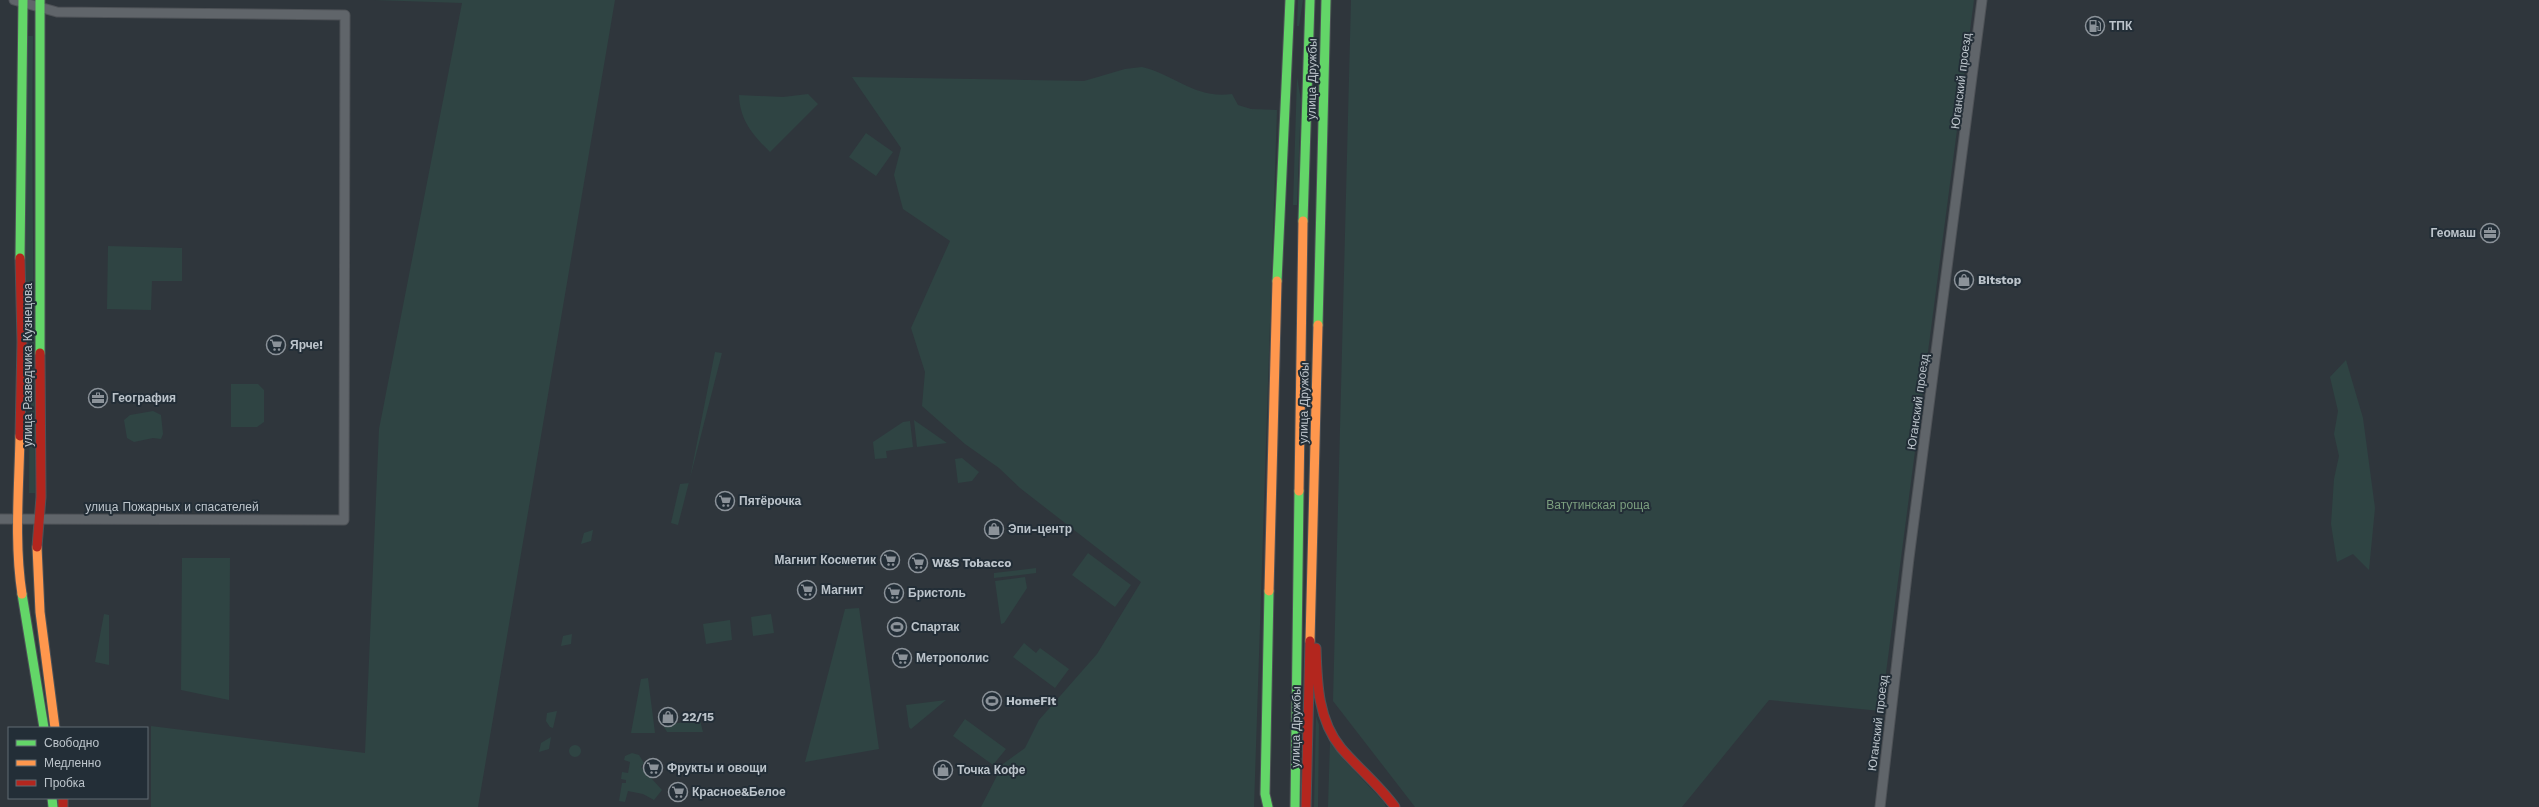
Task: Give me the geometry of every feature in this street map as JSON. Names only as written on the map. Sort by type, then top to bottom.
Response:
[{"type":"main road","name":"улица Разведчика Кузнецова","points":[[20,0],[20,288],[22,357],[19,519],[20,575],[44,727]]},
{"type":"main road","points":[[1268,807],[1265,794],[1282,127],[1290,0]]},
{"type":"main road","name":"улица Дружбы","points":[[1294,807],[1303,208],[1310,0]]},
{"type":"main road","name":"улица Дружбы","points":[[1306,807],[1326,0]]},
{"type":"main road","name":"улица Разведчика Кузнецова","points":[[40,3],[38,202],[41,497],[38,518],[37,572],[55,727]]},
{"type":"main road","points":[[1311,608],[1316,636],[1319,696],[1329,728],[1340,746],[1395,807]]},
{"type":"street","points":[[20,0],[40,3]]},
{"type":"street","name":"Юганский проезд","points":[[1880,807],[1908,566],[1982,0]]},
{"type":"street","name":"улица Пожарных и спасателей","points":[[0,519],[344,520],[345,15],[57,12],[40,3]]},
{"type":"green space","points":[[374,0],[615,0],[478,807],[151,807],[151,726],[365,753],[379,429],[462,3]]},
{"type":"green space","points":[[1298,0],[1303,0],[1299,26],[1297,26]]},
{"type":"green space","name":"Ватутинская роща","points":[[1351,0],[1974,0],[1881,711],[1769,700],[1682,807],[1415,807],[1333,701]]},
{"type":"green space","points":[[27,36],[33,36],[32,150],[35,493],[29,493],[30,341],[25,276]]},
{"type":"green space","points":[[1142,67],[1165,75],[1196,90],[1219,95],[1232,94],[1238,105],[1251,109],[1277,110],[1254,807],[981,807],[1003,764],[1025,748],[1039,720],[1097,654],[1141,582],[1020,488],[999,468],[965,444],[922,406],[925,372],[911,328],[950,241],[903,209],[894,175],[901,148],[852,77],[1084,81],[1125,69]]},
{"type":"green space","points":[[1297,77],[1301,100],[1297,205],[1293,205]]},
{"type":"green space","points":[[808,94],[818,104],[770,152],[748,127],[742,112],[739,95],[783,97]]},
{"type":"green space","points":[[866,133],[893,152],[876,176],[849,157]]},
{"type":"green space","points":[[108,246],[182,248],[182,281],[152,281],[151,310],[107,309]]},
{"type":"green space","points":[[715,352],[722,353],[690,479]]},
{"type":"green space","points":[[2346,360],[2363,418],[2375,508],[2369,570],[2353,554],[2337,562],[2331,524],[2334,479],[2339,456],[2334,434],[2338,411],[2330,377]]},
{"type":"green space","points":[[231,384],[258,384],[264,390],[264,422],[257,427],[231,427]]},
{"type":"green space","points":[[153,411],[161,415],[163,434],[161,439],[153,438],[134,442],[127,438],[124,420],[130,415]]},
{"type":"green space","points":[[914,420],[947,443],[917,447]]},
{"type":"green space","points":[[910,421],[913,447],[886,451],[887,458],[875,459],[873,442],[903,422]]},
{"type":"green space","points":[[962,458],[979,472],[972,481],[958,483],[955,459]]},
{"type":"green space","points":[[689,483],[678,525],[671,523],[680,484]]},
{"type":"green space","points":[[593,530],[591,541],[581,544],[584,533]]},
{"type":"green space","points":[[1088,553],[1131,585],[1115,607],[1072,575]]},
{"type":"green space","points":[[182,558],[230,558],[229,700],[181,690]]},
{"type":"green space","points":[[1036,568],[1036,573],[994,578],[994,573]]},
{"type":"green space","points":[[1025,577],[1027,588],[1004,623],[1001,624],[995,581]]},
{"type":"green space","points":[[859,608],[879,749],[805,762],[845,609]]},
{"type":"green space","points":[[104,614],[109,615],[109,665],[95,662]]},
{"type":"green space","points":[[771,614],[774,633],[753,636],[751,617]]},
{"type":"green space","points":[[730,620],[732,640],[706,644],[703,624]]},
{"type":"green space","points":[[572,634],[571,644],[561,646],[563,636]]},
{"type":"green space","points":[[1024,643],[1036,653],[1040,648],[1069,669],[1055,688],[1013,657]]},
{"type":"green space","points":[[648,678],[655,733],[631,733],[641,679]]},
{"type":"green space","points":[[946,700],[911,729],[909,727],[906,705]]},
{"type":"green space","points":[[557,711],[553,728],[550,727],[546,721],[547,713]]},
{"type":"green space","points":[[1316,716],[1319,725],[1318,807],[1314,807]]},
{"type":"green space","points":[[965,719],[1006,749],[993,765],[953,736]]},
{"type":"green space","points":[[700,720],[703,732],[667,732],[663,725]]},
{"type":"green space","points":[[551,737],[549,749],[539,752],[541,743]]},
{"type":"green space","points":[[1330,742],[1345,761],[1384,802],[1386,807],[1328,807]]},
{"type":"green space","points":[[575,745],[579,747],[581,751],[579,755],[575,757],[571,755],[569,751],[571,747]]},
{"type":"green space","points":[[632,753],[639,755],[644,763],[641,767],[662,790],[654,800],[643,794],[628,791],[625,802],[619,801],[622,783],[626,783],[626,780],[621,779],[622,772],[628,773],[630,762],[624,760],[625,756]]},
{"type":"traffic: fast","points":[[20,258],[23,0]]},
{"type":"traffic: fast","points":[[40,0],[40,353]]},
{"type":"traffic: fast","points":[[1277,281],[1290,0]]},
{"type":"traffic: fast","points":[[1303,221],[1310,0]]},
{"type":"traffic: fast","points":[[1318,325],[1326,0]]},
{"type":"traffic: fast","points":[[1295,807],[1299,491]]},
{"type":"traffic: fast","points":[[1268,807],[1265,794],[1269,591]]},
{"type":"traffic: fast","points":[[22,594],[44,727]]},
{"type":"traffic: fast","points":[[52,799],[53,807]]},
{"type":"traffic: slow","points":[[1299,491],[1303,221]]},
{"type":"traffic: slow","points":[[1269,591],[1277,281]]},
{"type":"traffic: slow","points":[[1310,641],[1318,325]]},
{"type":"traffic: slow","points":[[20,436],[18,555],[22,594]]},
{"type":"traffic: slow","points":[[37,547],[40,612],[55,727]]},
{"type":"traffic: jam","points":[[20,258],[22,342],[20,436]]},
{"type":"traffic: jam","points":[[37,547],[41,497],[40,353]]},
{"type":"traffic: jam","points":[[1306,807],[1310,641]]},
{"type":"traffic: jam","points":[[1316,648],[1320,701],[1323,713],[1333,737],[1354,763],[1382,791],[1395,807]]},
{"type":"traffic: jam","points":[[63,799],[63,807]]},
{"type":"place","name":"ТПК","points":[[2095,26]]},
{"type":"place","name":"Геомаш","points":[[2490,233]]},
{"type":"place","name":"Bitstop","points":[[1964,280]]},
{"type":"place","name":"Ярче!","points":[[276,345]]},
{"type":"place","name":"География","points":[[98,398]]},
{"type":"place","name":"Пятёрочка","points":[[725,501]]},
{"type":"place","name":"Эпи-центр","points":[[994,529]]},
{"type":"place","name":"Магнит Косметик","points":[[890,560]]},
{"type":"place","name":"W&S Tobacco","points":[[918,563]]},
{"type":"place","name":"Магнит","points":[[807,590]]},
{"type":"place","name":"Бристоль","points":[[894,593]]},
{"type":"place","name":"Спартак","points":[[897,627]]},
{"type":"place","name":"Метрополис","points":[[902,658]]},
{"type":"place","name":"HomeFit","points":[[992,701]]},
{"type":"place","name":"22/15","points":[[668,717]]},
{"type":"place","name":"Фрукты и овощи","points":[[653,768]]},
{"type":"place","name":"Точка Кофе","points":[[943,770]]},
{"type":"place","name":"Красное&Белое","points":[[678,792]]}]
